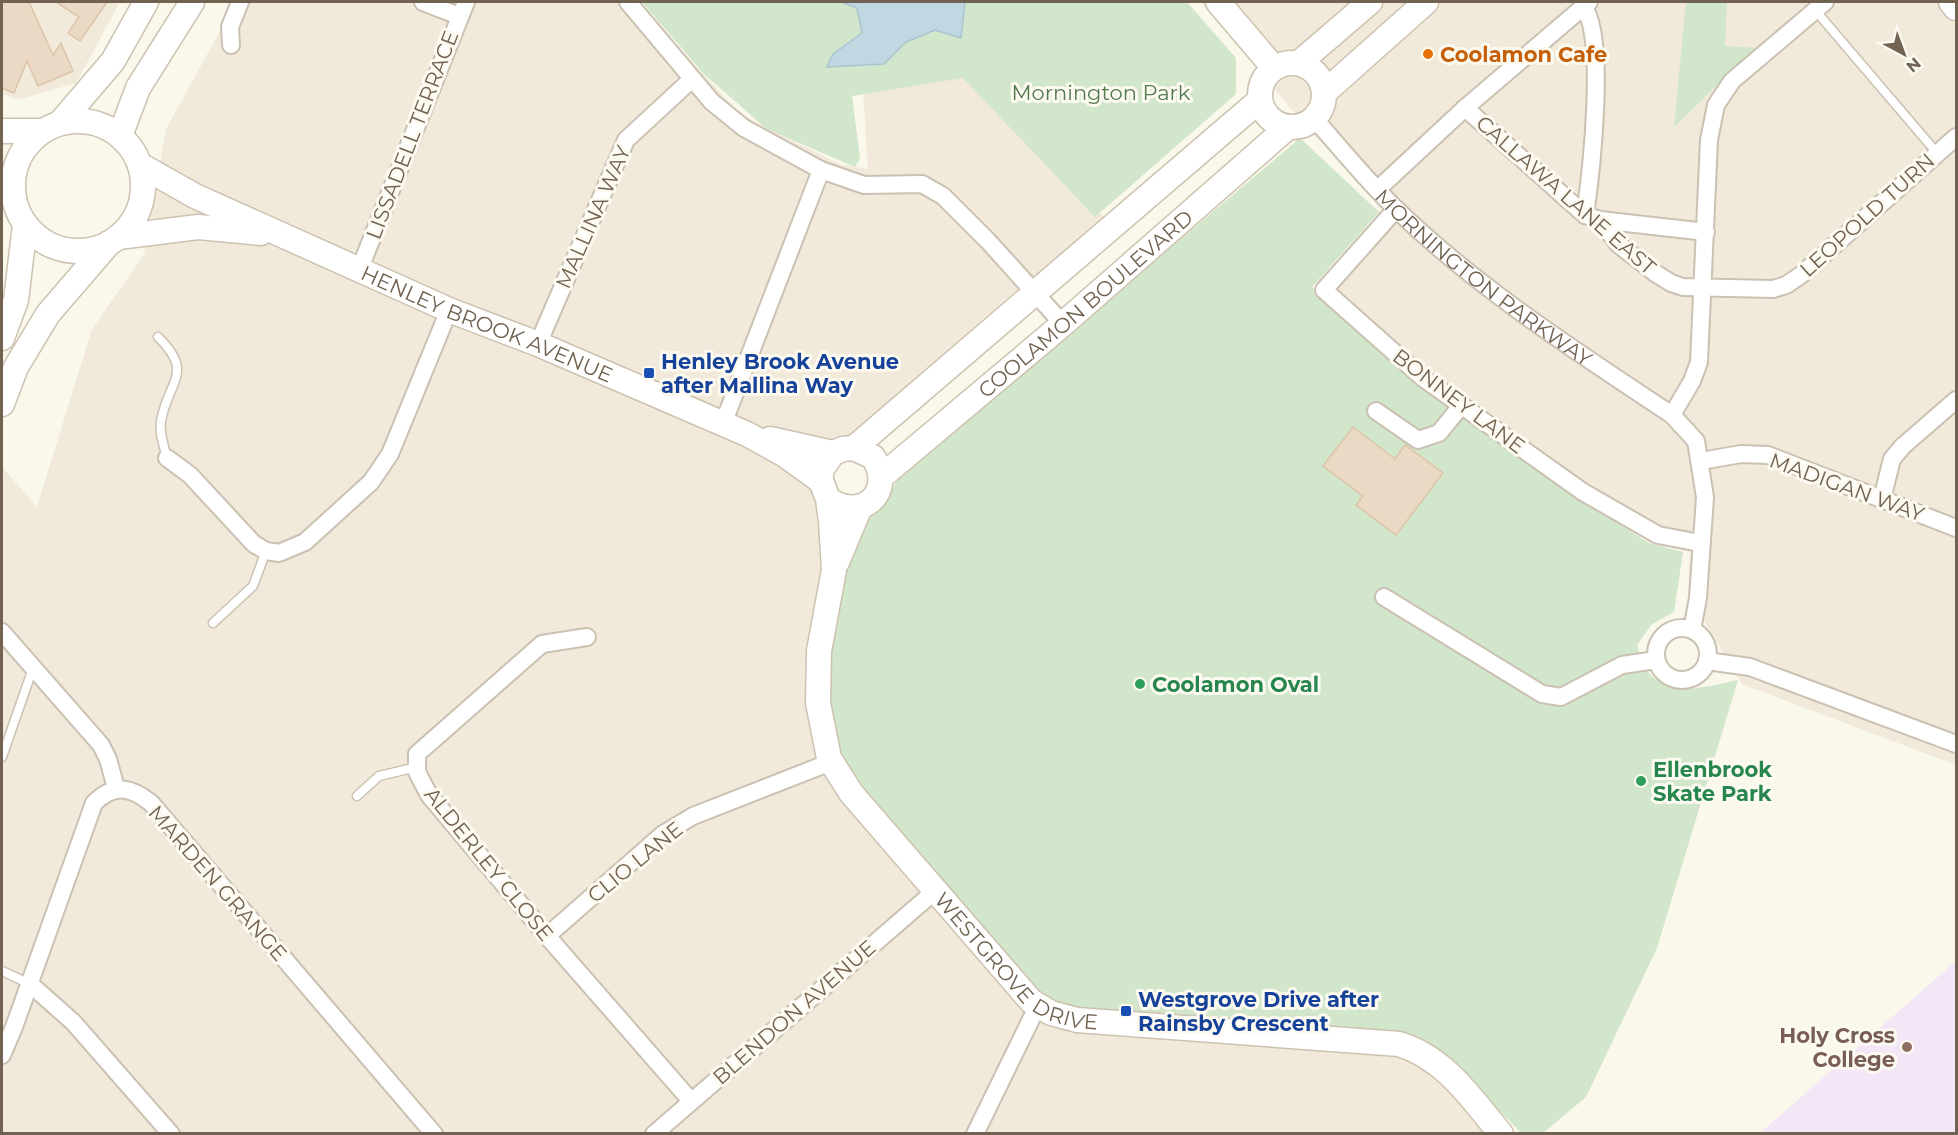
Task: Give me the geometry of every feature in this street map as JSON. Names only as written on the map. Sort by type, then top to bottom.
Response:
[{"type":"street","points":[[113,240],[91,250],[72,251],[46,243],[25,225],[7,195],[17,161],[27,144],[51,127],[113,61],[146,2]]},
{"type":"street","points":[[120,136],[138,88],[192,2]]},
{"type":"street","points":[[231,45],[230,27],[240,2]]},
{"type":"street","points":[[423,2],[462,9]]},
{"type":"street","points":[[628,2],[712,102],[744,128],[821,170],[864,184],[922,184],[943,196],[1063,324]]},
{"type":"street","points":[[1218,2],[1274,68]]},
{"type":"street","points":[[1299,63],[1370,2]]},
{"type":"street","points":[[1325,92],[1426,2]]},
{"type":"street","points":[[1952,2],[1956,8]]},
{"type":"street","points":[[1378,189],[1465,108],[1586,4],[1593,25],[1595,56],[1590,183],[1593,218],[1706,232]]},
{"type":"street","points":[[1672,415],[1692,381],[1699,362],[1709,140],[1716,105],[1732,81],[1820,6]]},
{"type":"street","name":"LISSADELL TERRACE","points":[[360,268],[462,9]]},
{"type":"street","points":[[1299,63],[1314,71],[1325,92],[1323,103],[1314,118],[1307,123],[1288,127],[1267,115],[1260,100],[1262,82],[1274,68],[1282,64],[1299,63]]},
{"type":"street","name":"MALLINA WAY","points":[[538,344],[626,140],[692,79]]},
{"type":"street","name":"COOLAMON BOULEVARD","points":[[844,450],[1035,292],[1260,100]]},
{"type":"street","name":"CALLAWA LANE EAST","points":[[1465,108],[1593,218],[1618,244],[1671,284],[1683,288],[1702,288]]},
{"type":"street","name":"MORNINGTON PARKWAY","points":[[1314,118],[1396,209],[1449,255],[1557,339],[1672,415],[1696,441],[1705,497],[1700,543],[1698,598],[1692,630]]},
{"type":"street","points":[[2,130],[51,127],[81,120],[102,125],[129,144],[140,165],[143,185],[140,204],[132,222],[113,240],[48,314],[16,367],[2,404]]},
{"type":"street","name":"COOLAMON BOULEVARD","points":[[881,477],[1063,324],[1288,127]]},
{"type":"street","name":"LEOPOLD TURN","points":[[1702,288],[1755,291],[1786,285],[1801,275],[1956,137]]},
{"type":"street","name":"HENLEY BROOK AVENUE","points":[[140,165],[195,196],[360,268],[449,310],[538,344],[747,434],[785,455],[824,490]]},
{"type":"street","points":[[723,424],[821,170]]},
{"type":"street","name":"BONNEY LANE","points":[[1396,209],[1324,290],[1423,378],[1583,492],[1658,536],[1700,543]]},
{"type":"street","points":[[2,338],[16,300],[25,225]]},
{"type":"street","name":"HENLEY BROOK AVENUE","points":[[113,240],[198,227],[255,231],[296,240]]},
{"type":"street","points":[[167,458],[190,475],[254,544],[279,553],[305,542],[359,495],[382,469],[449,310]]},
{"type":"street","points":[[1882,499],[1892,459],[1903,446],[1956,400]]},
{"type":"street","points":[[1376,411],[1418,440],[1439,433],[1461,406]]},
{"type":"street","name":"HENLEY BROOK AVENUE","points":[[747,434],[844,450]]},
{"type":"street","points":[[844,450],[873,457],[881,477],[876,495],[860,507],[838,506],[824,490],[821,470],[844,450]]},
{"type":"street","name":"MADIGAN WAY","points":[[1701,461],[1741,454],[1768,455],[1956,528]]},
{"type":"street","name":"WESTGROVE DRIVE","points":[[824,490],[834,570]]},
{"type":"street","name":"WESTGROVE DRIVE","points":[[860,507],[834,570],[819,651],[818,703],[831,762],[851,793],[1030,1001],[1051,1013],[1077,1020],[1399,1044],[1418,1050],[1441,1064],[1501,1134]]},
{"type":"street","points":[[1384,597],[1542,694],[1561,697],[1622,665],[1656,660]]},
{"type":"street","points":[[1676,629],[1692,630],[1703,639],[1707,646],[1707,661],[1697,675],[1681,680],[1665,674],[1656,660],[1658,644],[1662,637],[1676,629]]},
{"type":"street","points":[[2,632],[101,746],[108,759],[116,788],[99,798],[87,818],[30,984],[2,1055]]},
{"type":"street","name":"ALDERLEY CLOSE","points":[[587,638],[542,644],[417,754],[417,767],[429,795],[547,936],[692,1101]]},
{"type":"street","points":[[1707,661],[1750,667],[1956,744]]},
{"type":"street","name":"CLIO LANE","points":[[547,936],[673,828],[693,816],[831,762]]},
{"type":"street","name":"MARDEN GRANGE","points":[[116,788],[138,793],[151,803],[434,1134]]},
{"type":"street","name":"BLENDON AVENUE","points":[[654,1134],[935,891]]},
{"type":"street","points":[[30,984],[73,1022],[171,1134]]},
{"type":"street","points":[[975,1134],[1038,1005]]},
{"type":"lane","points":[[1820,6],[1937,153]]},
{"type":"lane","points":[[158,337],[175,354],[177,364],[177,376],[161,424],[167,458]]},
{"type":"lane","points":[[213,623],[253,586],[266,550]]},
{"type":"lane","points":[[2,757],[33,668]]},
{"type":"lane","points":[[357,796],[379,776],[417,767]]},
{"type":"lane","points":[[2,971],[30,984]]},
{"type":"shaded area","points":[[2,2],[120,2],[76,83],[18,100],[2,93]]},
{"type":"shaded area","points":[[236,2],[638,2],[740,114],[839,164],[868,169],[863,91],[975,68],[1108,222],[846,444],[816,490],[838,584],[825,717],[1412,1041],[1508,1133],[2,1133],[2,467],[37,507],[92,329],[144,255],[166,129]]},
{"type":"shaded area","points":[[1201,2],[1956,2],[1956,765],[1742,684],[1688,594],[1690,552],[1645,537],[1317,291],[1383,208],[1298,117]]},
{"type":"shaded area","name":"Holy Cross College","points":[[1956,961],[1956,1133],[1760,1133]]},
{"type":"green space","name":"Mornington Park","points":[[642,2],[1187,2],[1236,58],[1236,94],[1095,217],[963,78],[852,96],[860,159],[855,167],[767,129],[704,74]]},
{"type":"green space","points":[[1686,2],[1727,2],[1725,46],[1761,48],[1717,85],[1674,127]]},
{"type":"green space","points":[[1300,138],[1379,212],[1312,287],[1417,380],[1572,494],[1649,543],[1683,552],[1674,612],[1652,624],[1637,645],[1643,663],[1648,672],[1657,680],[1679,688],[1703,687],[1738,680],[1657,948],[1586,1097],[1543,1133],[1521,1133],[1449,1059],[1085,1013],[1034,996],[863,795],[839,757],[828,687],[841,567],[860,531],[901,476]]},
{"type":"water","points":[[841,2],[965,2],[961,38],[935,30],[906,42],[884,64],[827,67],[833,54],[862,33],[857,8]]},
{"type":"building","points":[[2,2],[29,2],[53,55],[61,43],[73,71],[38,86],[27,61],[14,93],[2,88]]},
{"type":"building","points":[[56,2],[107,2],[80,41],[68,33],[79,17]]},
{"type":"building","points":[[1353,427],[1395,459],[1405,445],[1443,473],[1396,535],[1356,505],[1363,496],[1323,466]]},
{"type":"place","name":"Coolamon Cafe","points":[[1428,54]]},
{"type":"place","name":"Henley Brook Avenue after Mallina Way","points":[[649,373]]},
{"type":"place","name":"Coolamon Oval","points":[[1140,684]]},
{"type":"place","name":"Ellenbrook Skate Park","points":[[1641,781]]},
{"type":"place","name":"Westgrove Drive after Rainsby Crescent","points":[[1126,1011]]},
{"type":"place","name":"Holy Cross College","points":[[1907,1047]]}]
